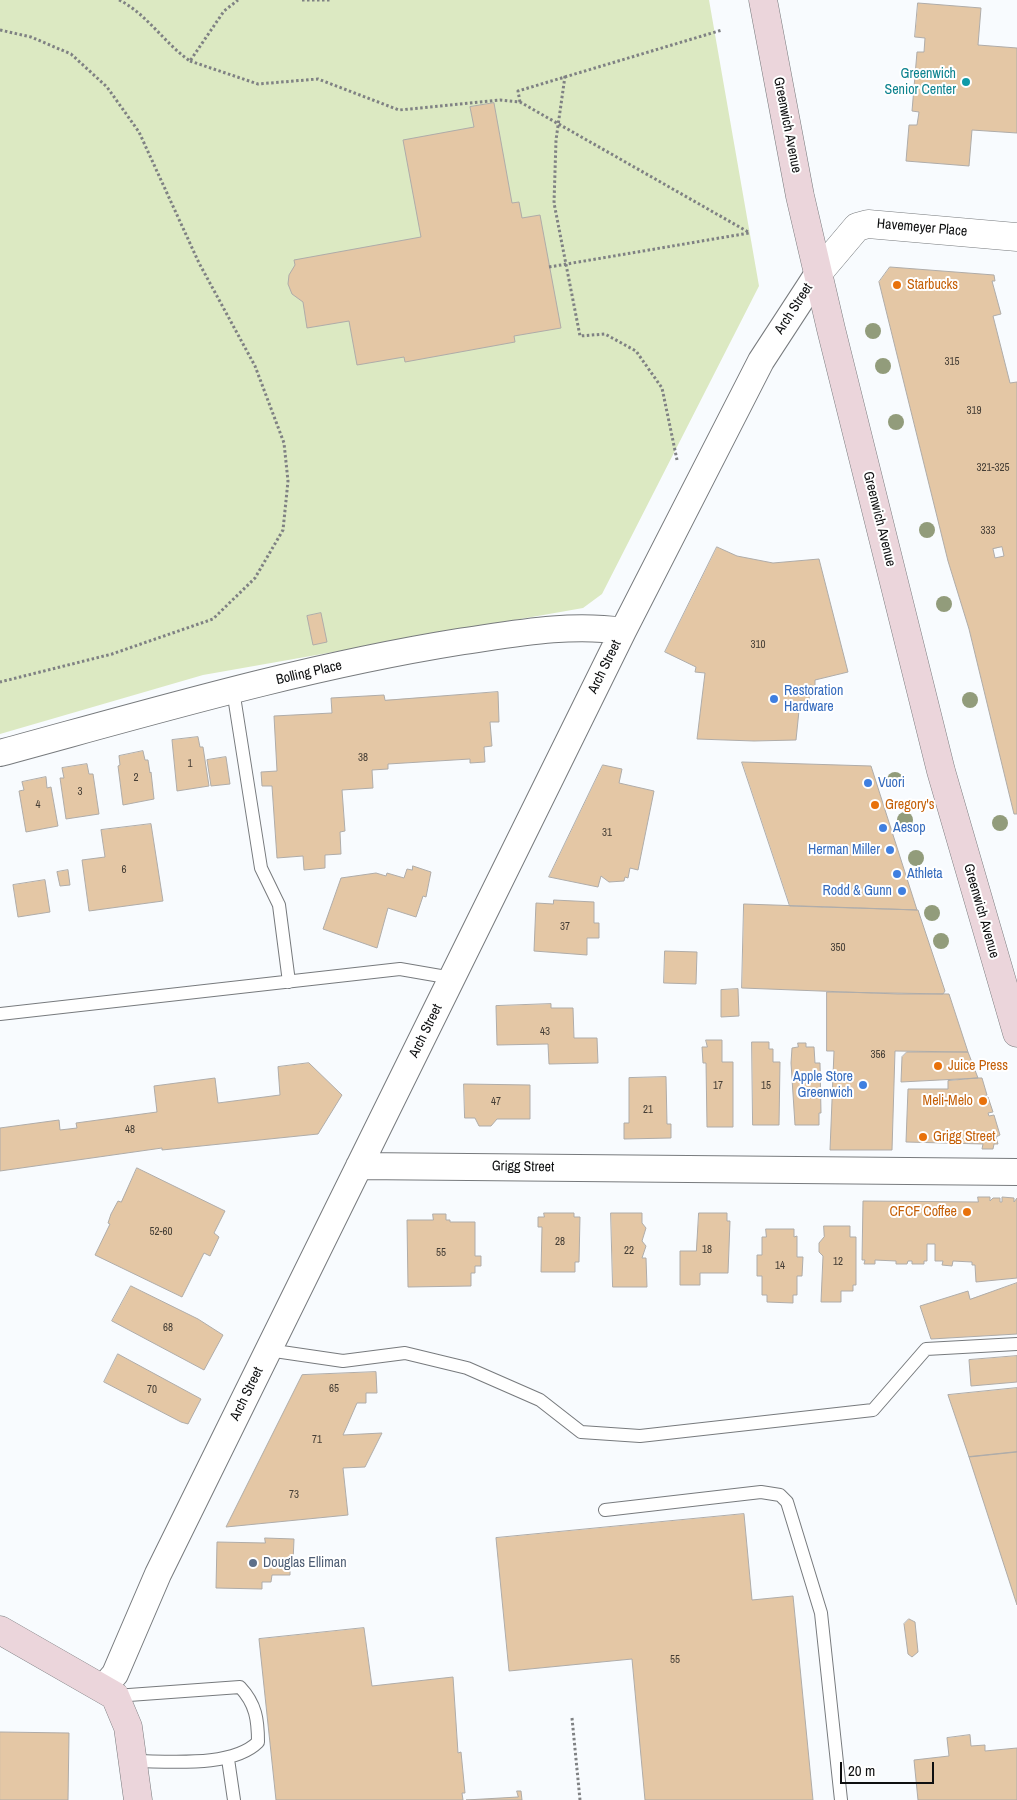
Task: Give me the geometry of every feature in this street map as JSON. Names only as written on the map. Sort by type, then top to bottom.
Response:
[{"type":"main road","name":"Greenwich Avenue","points":[[763,0],[793,160],[818,272],[940,771],[1017,1033]]},
{"type":"main road","points":[[0,1630],[109,1692],[128,1727],[138,1800]]},
{"type":"street","name":"Havemeyer Place","points":[[818,272],[857,227],[868,224],[1017,237]]},
{"type":"street","name":"Arch Street","points":[[109,1692],[158,1574],[623,631],[761,361],[818,272]]},
{"type":"street","name":"Bolling Place","points":[[0,754],[233,690],[409,650],[550,628],[600,628],[623,631]]},
{"type":"street","name":"Grigg Street","points":[[360,1166],[1017,1172]]},
{"type":"lane","points":[[233,690],[260,868],[279,905],[289,982]]},
{"type":"lane","points":[[0,1014],[400,969],[452,978]]},
{"type":"lane","points":[[268,1350],[343,1361],[405,1353],[466,1368],[540,1400],[581,1432],[640,1436],[874,1410],[926,1350],[1017,1344]]},
{"type":"lane","points":[[605,1510],[761,1492],[780,1494],[787,1502],[821,1613],[840,1800]]},
{"type":"lane","points":[[109,1692],[240,1687],[248,1696],[258,1716],[258,1742],[249,1751],[228,1759],[133,1761]]},
{"type":"lane","points":[[228,1759],[234,1800]]},
{"type":"path","points":[[119,0],[130,5],[174,50],[190,61],[258,84],[318,79],[399,110],[500,100],[520,102],[750,233],[549,267]]},
{"type":"path","points":[[190,61],[224,11],[238,0]]},
{"type":"path","points":[[302,0],[330,0]]},
{"type":"path","points":[[0,30],[31,37],[71,54],[107,87],[138,132],[199,263],[256,366],[284,443],[288,481],[283,530],[255,578],[213,620],[112,654],[0,682]]},
{"type":"path","points":[[520,102],[518,92],[565,76],[722,30]]},
{"type":"path","points":[[565,76],[559,124],[554,203],[580,336],[605,334],[636,350],[662,388],[678,466]]},
{"type":"path","points":[[572,1718],[580,1800]]},
{"type":"green space","points":[[0,0],[709,0],[759,286],[602,594],[583,608],[203,675],[0,734]]},
{"type":"building","name":"Greenwich Senior Center","points":[[918,3],[981,8],[978,45],[1017,48],[1017,133],[972,130],[969,166],[906,161],[909,125],[917,125],[919,112],[912,111],[917,52],[924,52],[925,38],[915,37]]},
{"type":"building","points":[[494,103],[512,203],[519,202],[522,218],[540,215],[561,328],[514,336],[515,342],[405,362],[404,357],[357,365],[349,321],[307,328],[303,302],[292,294],[288,284],[289,275],[295,265],[294,260],[421,237],[403,140],[474,127],[470,107]]},
{"type":"building","points":[[890,267],[994,275],[995,281],[992,281],[1001,314],[993,316],[1010,383],[1017,382],[1017,814],[1014,814],[969,629],[948,561],[879,282]],"holes":[[[1002,547],[1004,556],[995,558],[993,549]]]},
{"type":"building","points":[[717,547],[737,556],[773,563],[819,559],[848,672],[815,680],[815,686],[810,685],[809,702],[800,701],[796,740],[697,739],[705,673],[695,672],[696,667],[665,652]]},
{"type":"building","points":[[321,613],[327,642],[313,645],[307,616]]},
{"type":"building","points":[[498,692],[499,722],[490,722],[492,746],[484,747],[485,762],[470,763],[470,759],[388,764],[388,769],[372,770],[373,788],[342,790],[345,831],[340,832],[341,854],[325,855],[325,868],[304,870],[303,856],[277,858],[272,786],[262,786],[261,772],[277,771],[274,716],[332,713],[331,698],[384,695],[385,700]]},
{"type":"building","points":[[198,737],[200,747],[203,747],[209,786],[177,791],[172,740]]},
{"type":"building","points":[[143,751],[151,772],[154,799],[123,805],[118,766],[120,765],[119,756]]},
{"type":"building","points":[[226,757],[230,784],[211,786],[207,760]]},
{"type":"building","points":[[742,762],[871,766],[917,910],[790,906]]},
{"type":"building","points":[[87,764],[89,774],[93,774],[99,814],[66,819],[60,778],[64,778],[62,768]]},
{"type":"building","points":[[603,765],[622,769],[619,783],[654,791],[638,870],[630,868],[628,878],[625,877],[624,881],[609,882],[601,876],[598,887],[549,877]]},
{"type":"building","points":[[46,777],[47,788],[51,787],[58,826],[26,832],[19,791],[24,790],[22,782]]},
{"type":"building","points":[[151,824],[163,901],[89,911],[82,860],[105,857],[101,830]]},
{"type":"building","points":[[413,866],[431,872],[426,897],[423,896],[416,917],[388,908],[377,948],[323,929],[341,878],[376,873],[386,876],[387,873],[404,878],[407,869],[412,870]]},
{"type":"building","points":[[68,870],[70,885],[60,886],[57,872]]},
{"type":"building","points":[[45,880],[50,912],[18,917],[13,885]]},
{"type":"building","points":[[554,900],[594,902],[594,923],[599,923],[599,938],[587,938],[587,955],[534,951],[536,903],[553,904]]},
{"type":"building","points":[[744,904],[918,910],[945,991],[943,994],[898,994],[742,988]]},
{"type":"building","points":[[665,951],[697,952],[696,984],[664,983]]},
{"type":"building","points":[[738,989],[739,1016],[721,1017],[721,990]]},
{"type":"building","name":"Apple Store Greenwich","points":[[827,992],[949,994],[968,1052],[895,1051],[892,1150],[830,1150],[834,1051],[827,1051]]},
{"type":"building","points":[[551,1004],[551,1008],[573,1008],[574,1038],[597,1038],[598,1063],[549,1064],[548,1044],[497,1045],[496,1006]]},
{"type":"building","points":[[706,1040],[722,1040],[722,1062],[733,1062],[733,1127],[707,1127],[706,1063],[703,1063],[702,1047],[707,1047]]},
{"type":"building","points":[[752,1042],[769,1042],[769,1049],[773,1049],[773,1062],[780,1062],[779,1125],[753,1125]]},
{"type":"building","points":[[798,1043],[806,1043],[806,1047],[814,1047],[815,1063],[820,1063],[821,1113],[819,1113],[819,1125],[795,1125],[791,1063],[792,1048],[798,1047]]},
{"type":"building","name":"Juice Press","points":[[907,1052],[968,1052],[978,1078],[901,1082],[902,1057]]},
{"type":"building","points":[[309,1063],[342,1095],[318,1134],[162,1150],[162,1148],[0,1171],[0,1128],[59,1120],[60,1130],[77,1128],[76,1123],[157,1112],[154,1086],[215,1078],[218,1103],[280,1095],[278,1067]]},
{"type":"building","points":[[666,1077],[667,1124],[671,1124],[671,1138],[624,1139],[624,1123],[629,1123],[629,1078]]},
{"type":"building","points":[[982,1078],[987,1095],[983,1096],[984,1099],[988,1097],[993,1112],[988,1113],[989,1116],[994,1115],[1000,1135],[996,1137],[998,1144],[994,1144],[993,1149],[982,1149],[983,1144],[906,1142],[908,1089],[948,1089],[948,1081]]},
{"type":"building","points":[[464,1084],[530,1085],[530,1119],[497,1119],[491,1126],[479,1126],[475,1118],[465,1118]]},
{"type":"building","points":[[137,1168],[225,1211],[214,1233],[219,1237],[210,1256],[204,1253],[182,1297],[95,1255],[110,1224],[108,1223],[111,1214],[118,1201],[121,1202]]},
{"type":"building","points":[[978,1197],[990,1197],[990,1201],[993,1198],[1000,1198],[1000,1202],[1002,1202],[1002,1197],[1014,1198],[1014,1202],[1017,1198],[1017,1278],[976,1282],[975,1265],[972,1265],[972,1262],[953,1261],[952,1266],[942,1265],[943,1261],[935,1261],[935,1244],[927,1244],[927,1261],[924,1261],[924,1264],[912,1264],[912,1261],[908,1261],[907,1264],[896,1264],[896,1261],[875,1260],[875,1264],[864,1264],[865,1260],[862,1260],[863,1201],[978,1202]]},
{"type":"building","points":[[544,1213],[574,1213],[574,1217],[580,1217],[579,1262],[575,1262],[575,1272],[541,1272],[542,1227],[538,1227],[538,1217],[544,1217]]},
{"type":"building","points":[[611,1213],[642,1213],[642,1223],[646,1228],[642,1241],[646,1246],[642,1258],[646,1258],[647,1287],[613,1287]]},
{"type":"building","points":[[699,1213],[727,1213],[727,1221],[730,1221],[728,1273],[700,1273],[700,1285],[680,1285],[680,1251],[696,1251]]},
{"type":"building","points":[[433,1214],[446,1214],[446,1220],[450,1220],[450,1222],[475,1222],[475,1256],[481,1256],[481,1266],[475,1266],[475,1273],[471,1273],[471,1286],[408,1287],[407,1220],[433,1220]]},
{"type":"building","points":[[824,1226],[850,1226],[850,1237],[856,1237],[856,1285],[853,1285],[853,1291],[841,1291],[841,1302],[821,1302],[823,1256],[819,1252],[819,1243],[824,1237]]},
{"type":"building","points":[[766,1229],[794,1229],[794,1237],[797,1236],[797,1257],[803,1257],[802,1276],[797,1276],[797,1295],[793,1295],[793,1303],[767,1302],[767,1295],[762,1295],[762,1276],[757,1276],[757,1255],[762,1255],[762,1237],[766,1237]]},
{"type":"building","points":[[1017,1283],[1017,1334],[931,1339],[920,1306],[968,1291],[970,1299]]},
{"type":"building","points":[[131,1286],[198,1319],[223,1335],[204,1370],[112,1321]]},
{"type":"building","points":[[118,1354],[201,1399],[188,1424],[104,1382]]},
{"type":"building","points":[[1017,1356],[1017,1382],[971,1386],[969,1360]]},
{"type":"building","points":[[376,1372],[377,1393],[366,1393],[366,1403],[357,1403],[343,1435],[382,1433],[365,1467],[343,1468],[348,1515],[226,1527],[302,1375]]},
{"type":"building","points":[[1017,1388],[1017,1452],[969,1457],[948,1395]]},
{"type":"building","points":[[1017,1452],[1017,1605],[969,1457]]},
{"type":"building","points":[[744,1514],[752,1600],[793,1596],[813,1800],[645,1800],[632,1659],[509,1671],[496,1538]]},
{"type":"building","points":[[265,1538],[294,1539],[293,1562],[290,1562],[290,1575],[272,1575],[271,1582],[262,1582],[262,1589],[216,1588],[217,1542],[265,1543]]},
{"type":"building","points":[[909,1619],[915,1622],[918,1652],[912,1657],[908,1654],[904,1624]]},
{"type":"building","points":[[364,1628],[372,1686],[453,1677],[458,1753],[461,1752],[465,1793],[462,1793],[463,1800],[276,1800],[259,1639]]},
{"type":"building","points":[[0,1732],[69,1733],[68,1800],[0,1800]]},
{"type":"building","points":[[970,1735],[971,1746],[985,1745],[985,1751],[1017,1748],[1017,1800],[918,1800],[914,1760],[949,1756],[947,1738]]},
{"type":"building","points":[[517,1791],[521,1791],[522,1800],[466,1800],[518,1797]]},
{"type":"place","name":"Greenwich Senior Center","points":[[966,82]]},
{"type":"place","name":"Starbucks","points":[[897,285]]},
{"type":"place","name":"Restoration Hardware","points":[[774,699]]},
{"type":"place","name":"Vuori","points":[[868,783]]},
{"type":"place","name":"Gregory's","points":[[875,805]]},
{"type":"place","name":"Aesop","points":[[883,828]]},
{"type":"place","name":"Herman Miller","points":[[890,850]]},
{"type":"place","name":"Athleta","points":[[897,874]]},
{"type":"place","name":"Rodd & Gunn","points":[[902,891]]},
{"type":"place","name":"Juice Press","points":[[938,1066]]},
{"type":"place","name":"Apple Store Greenwich","points":[[863,1085]]},
{"type":"place","name":"Meli-Melo","points":[[983,1101]]},
{"type":"place","name":"Grigg Street","points":[[923,1137]]},
{"type":"place","name":"CFCF Coffee","points":[[967,1212]]},
{"type":"place","name":"Douglas Elliman","points":[[253,1563]]}]
